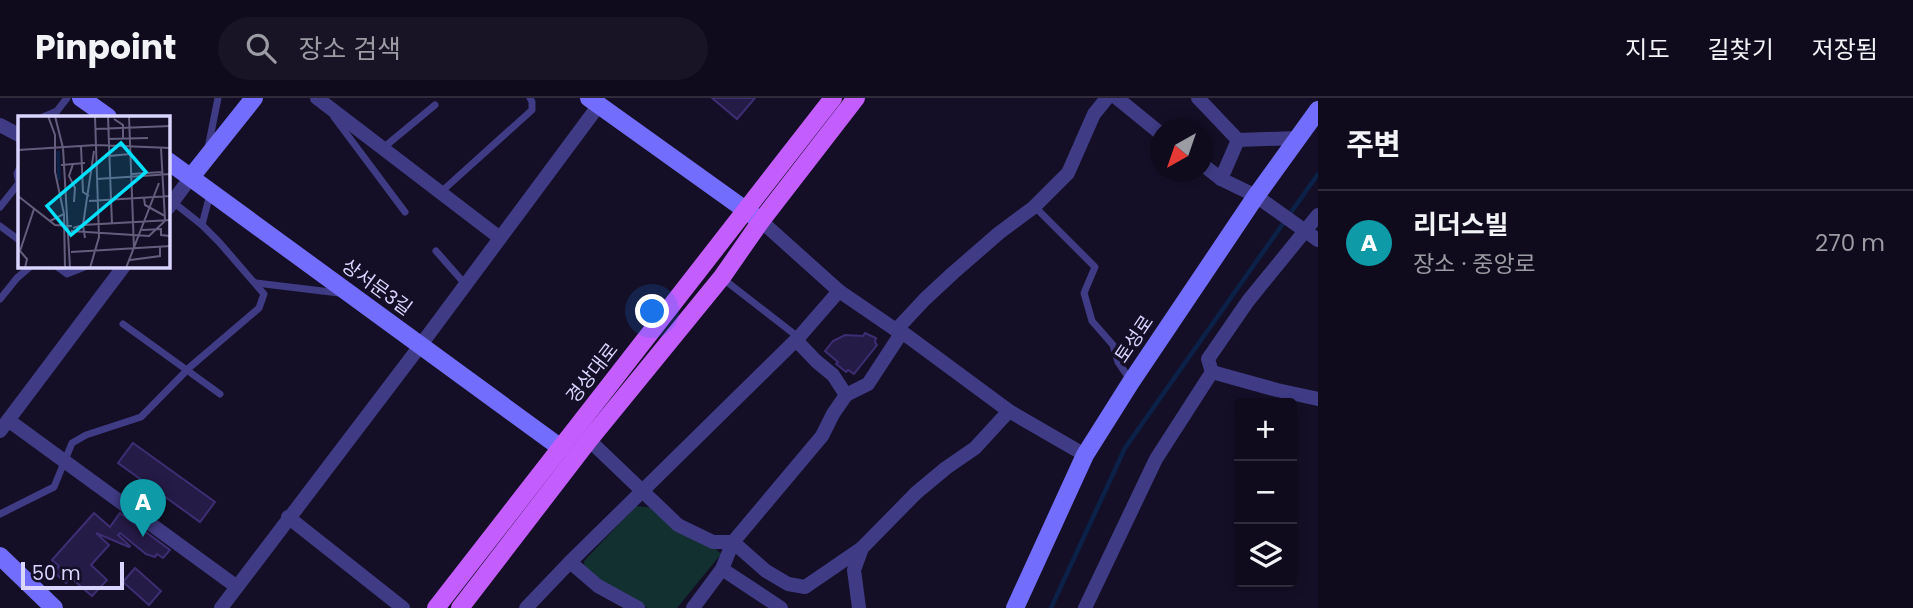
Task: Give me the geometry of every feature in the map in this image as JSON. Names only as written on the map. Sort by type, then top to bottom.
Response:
[{"type":"main road","name":"경상대로","points":[[460,608],[589,440],[722,277],[754,216],[833,98]]},
{"type":"main road","name":"경상대로","points":[[436,608],[561,448],[856,98]]},
{"type":"street","points":[[81,98],[107,116]]},
{"type":"street","points":[[170,205],[254,98]]},
{"type":"street","points":[[694,608],[722,569],[733,542],[822,436],[846,395],[868,384],[899,331],[925,299],[999,233],[1034,207],[1068,173],[1094,114],[1107,98]]},
{"type":"street","points":[[1117,98],[1150,125]]},
{"type":"street","points":[[1198,98],[1238,140],[1297,138]]},
{"type":"street","points":[[320,100],[500,238]]},
{"type":"street","points":[[221,608],[604,103],[754,216],[839,291],[1009,411],[1085,455]]},
{"type":"street","name":"토성로","points":[[1015,608],[1085,455],[1131,382],[1318,110]]},
{"type":"street","points":[[0,125],[18,134]]},
{"type":"street","points":[[1222,179],[1238,140]]},
{"type":"street","name":"상서문3길","points":[[170,161],[561,448]]},
{"type":"street","points":[[1213,172],[1259,198],[1312,236]]},
{"type":"street","points":[[1085,608],[1156,459],[1212,372],[1208,359],[1248,301],[1312,236],[1318,215]]},
{"type":"street","points":[[122,268],[4,425],[64,461],[237,587]]},
{"type":"street","points":[[526,608],[641,491],[798,339],[839,291]]},
{"type":"street","points":[[798,339],[816,361],[833,375],[846,395]]},
{"type":"street","points":[[1212,372],[1318,400]]},
{"type":"street","points":[[589,440],[678,525],[713,542],[733,542],[766,571],[788,584],[805,587],[862,548],[916,493],[975,448],[1009,411]]},
{"type":"street","points":[[288,517],[403,608]]},
{"type":"street","points":[[859,608],[854,570],[862,548]]},
{"type":"street","points":[[0,556],[54,608]]},
{"type":"street","points":[[570,562],[598,586],[638,608]]},
{"type":"street","points":[[722,569],[781,608]]},
{"type":"lane","points":[[45,116],[57,111],[66,98]]},
{"type":"lane","points":[[206,159],[218,98]]},
{"type":"lane","points":[[440,192],[532,110],[530,98]]},
{"type":"lane","points":[[320,100],[405,212]]},
{"type":"lane","points":[[383,148],[435,105]]},
{"type":"lane","points":[[0,207],[18,184]]},
{"type":"lane","points":[[202,225],[210,191]]},
{"type":"lane","points":[[0,514],[54,487],[72,443],[86,435],[141,417],[188,370],[259,308],[264,294],[256,283],[202,225],[170,205]]},
{"type":"lane","points":[[1034,207],[1096,267],[1084,293],[1092,321],[1113,345],[1118,362],[1131,382]]},
{"type":"lane","points":[[0,226],[18,239]]},
{"type":"lane","points":[[436,251],[466,284]]},
{"type":"lane","points":[[0,299],[29,268]]},
{"type":"lane","points":[[59,268],[67,274],[82,268]]},
{"type":"lane","points":[[722,277],[798,339]]},
{"type":"lane","points":[[256,283],[350,294]]},
{"type":"lane","points":[[123,324],[220,394]]},
{"type":"green space","points":[[636,506],[654,508],[721,554],[677,608],[648,608],[630,600],[585,571],[584,561]]},
{"type":"building","points":[[712,98],[755,98],[737,119]]},
{"type":"building","points":[[865,333],[876,338],[877,345],[854,374],[848,370],[846,372],[825,351],[833,341],[845,335],[863,336]]},
{"type":"building","points":[[133,443],[215,502],[200,522],[118,463]]},
{"type":"building","points":[[94,513],[110,527],[120,513],[170,550],[163,558],[157,554],[155,557],[146,554],[120,533],[118,535],[129,547],[96,533],[109,545],[91,565],[107,580],[92,596],[71,578],[66,583],[54,572],[59,566],[52,560]]},
{"type":"building","points":[[135,568],[161,591],[149,605],[123,582]]},
{"type":"waterway","points":[[1051,608],[1125,448],[1318,174]]},
{"type":"place","name":"리더스빌","points":[[143,537]]}]
